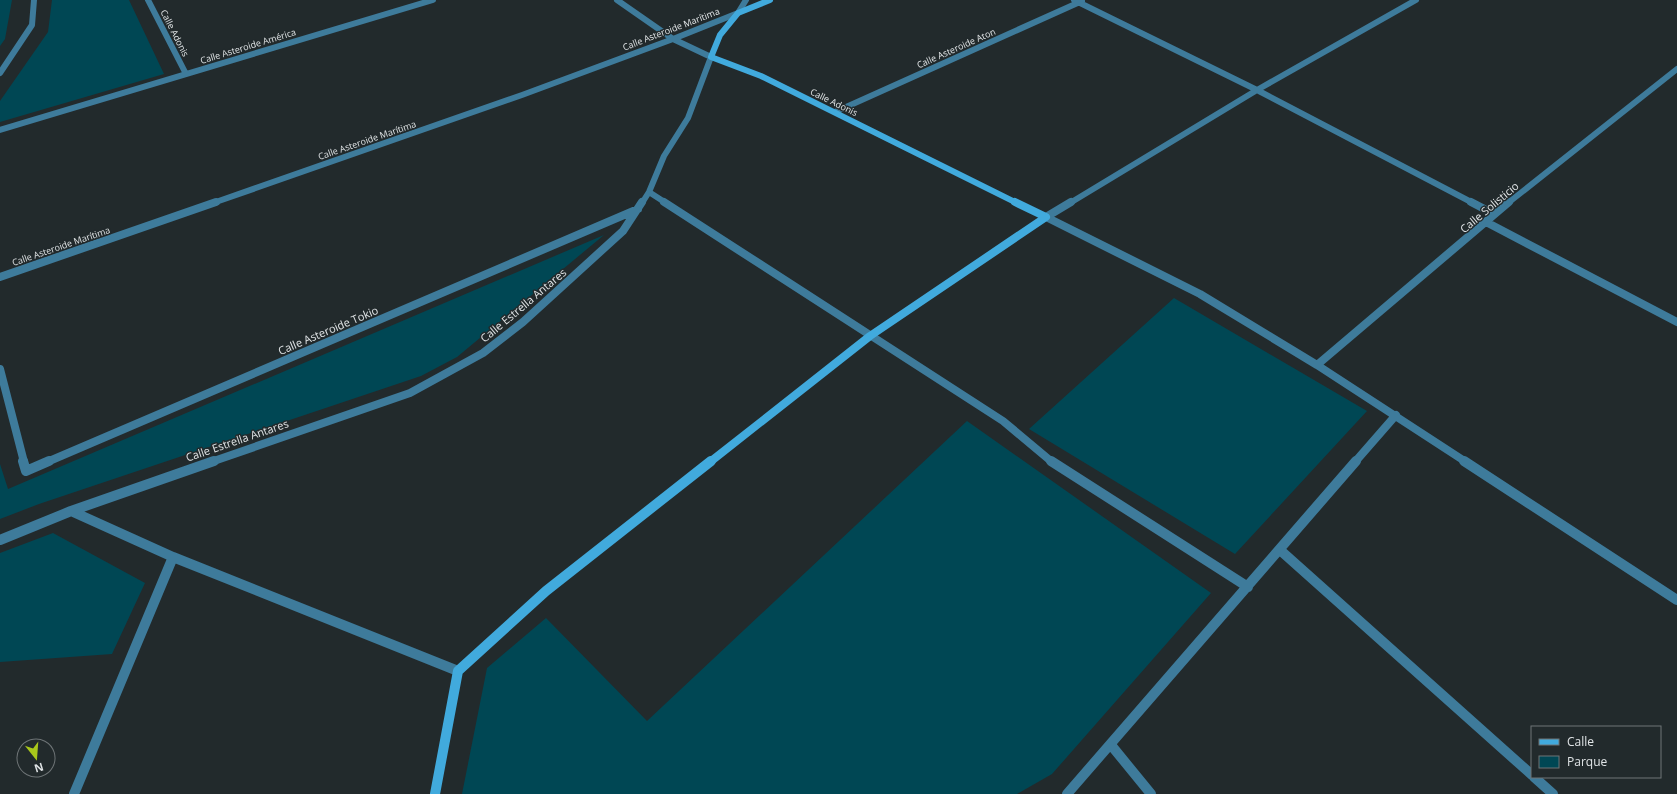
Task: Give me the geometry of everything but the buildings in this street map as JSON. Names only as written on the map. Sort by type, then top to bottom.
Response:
[{"type":"street","points":[[0,73],[32,25],[34,0]]},
{"type":"street","name":"Calle Adonis","points":[[148,0],[186,74]]},
{"type":"street","name":"Calle Asteroide América","points":[[0,130],[433,0]]},
{"type":"street","name":"Calle Adonis","points":[[617,0],[673,39],[711,57],[761,76],[1046,217]]},
{"type":"street","name":"Calle Estrella Antares","points":[[0,540],[71,511],[410,393],[483,353],[524,322],[623,231],[649,192],[664,156],[688,118],[720,35],[738,13],[746,0]]},
{"type":"street","points":[[738,13],[770,0]]},
{"type":"street","points":[[435,794],[458,671],[546,591],[870,336],[1046,217],[1257,90],[1416,0]]},
{"type":"street","points":[[1079,1],[1257,90],[1494,214]]},
{"type":"street","name":"Calle Asteroide Aton","points":[[835,112],[1079,1]]},
{"type":"street","name":"Calle Asteroide Marítima","points":[[0,277],[522,95],[673,39],[738,13]]},
{"type":"street","name":"Calle Solisticio","points":[[1317,365],[1494,214],[1677,69]]},
{"type":"street","points":[[649,192],[1003,421],[1053,463],[1248,587]]},
{"type":"street","name":"Calle Asteroide Tokio","points":[[0,368],[26,471],[638,209]]},
{"type":"street","points":[[1046,217],[1200,294],[1317,365],[1396,415],[1677,600]]},
{"type":"street","points":[[1486,222],[1677,322]]},
{"type":"street","points":[[1067,794],[1396,415]]},
{"type":"street","points":[[71,511],[173,557],[458,671]]},
{"type":"street","points":[[1280,550],[1531,774]]},
{"type":"street","points":[[74,794],[173,557]]},
{"type":"street","points":[[1111,745],[1151,794]]},
{"type":"street","points":[[1535,778],[1553,794]]},
{"type":"green space","points":[[0,0],[12,0],[5,39],[0,46]]},
{"type":"green space","points":[[52,0],[129,0],[164,74],[0,122],[0,101],[48,32]]},
{"type":"green space","points":[[604,235],[457,357],[421,376],[39,504],[0,519],[0,464],[8,489]]},
{"type":"green space","points":[[1174,298],[1367,411],[1235,554],[1029,429]]},
{"type":"green space","points":[[967,421],[1211,593],[1052,774],[1017,794],[462,794],[487,668],[546,618],[647,721]]},
{"type":"green space","points":[[53,533],[145,583],[112,654],[0,662],[0,553]]}]
